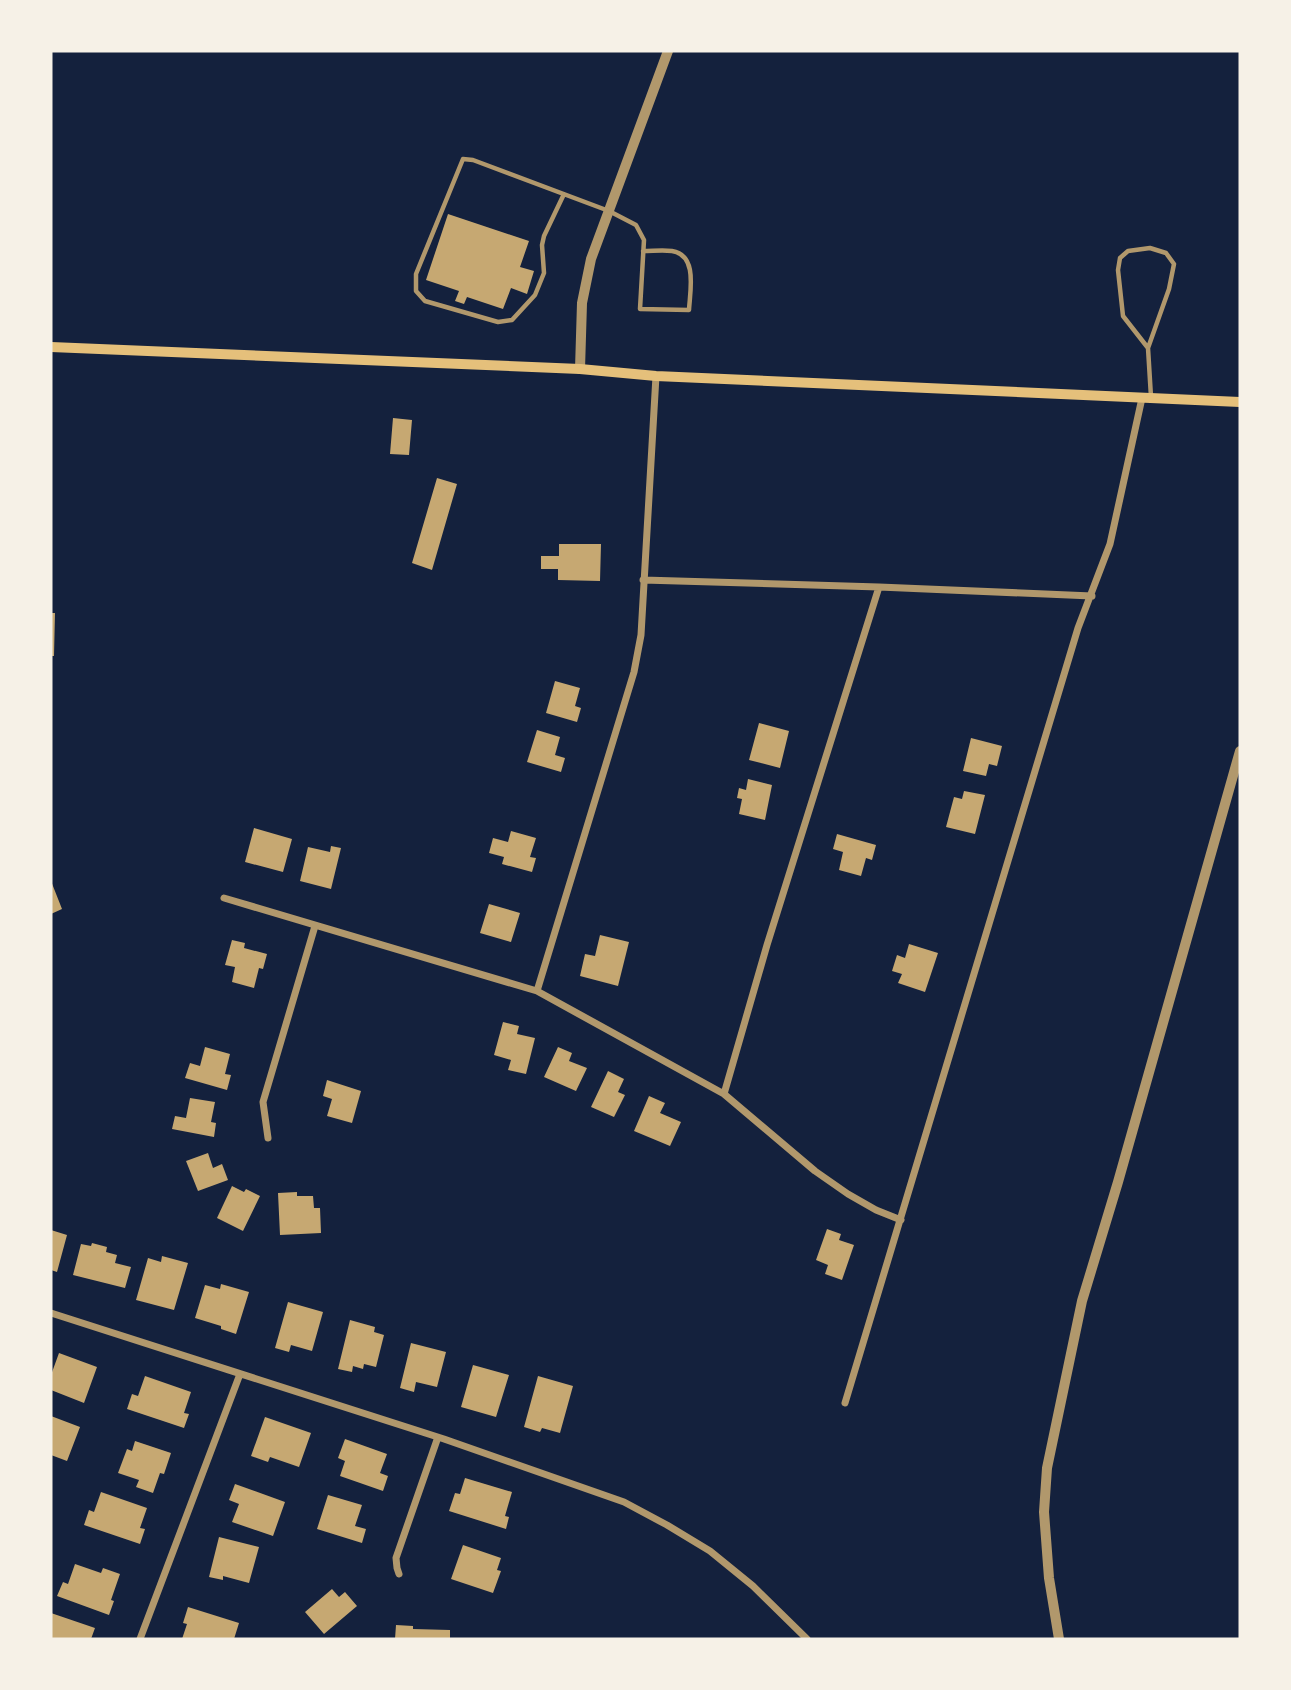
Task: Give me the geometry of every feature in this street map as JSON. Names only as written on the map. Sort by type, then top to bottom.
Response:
[{"type":"main road","points":[[51,347],[580,369],[656,376],[1240,402]]},
{"type":"street","points":[[580,369],[582,303],[591,258],[668,51]]},
{"type":"street","points":[[537,991],[634,672],[641,635],[656,376]]},
{"type":"street","points":[[845,1403],[1078,628],[1110,544],[1147,398]]},
{"type":"street","points":[[643,580],[1092,596]]},
{"type":"street","points":[[724,1094],[767,945],[879,587]]},
{"type":"street","points":[[1059,1639],[1049,1578],[1044,1512],[1047,1468],[1082,1301],[1240,751]]},
{"type":"street","points":[[224,898],[537,991],[724,1094],[815,1171],[876,1210],[901,1220]]},
{"type":"street","points":[[268,1138],[263,1102],[315,926]]},
{"type":"street","points":[[51,1313],[438,1437],[624,1502],[710,1551],[753,1586],[807,1639]]},
{"type":"street","points":[[140,1639],[240,1374]]},
{"type":"street","points":[[399,1574],[396,1558],[438,1437]]},
{"type":"lane","points":[[564,194],[544,236],[544,272],[535,295],[512,320],[498,322],[425,301],[416,291],[416,274],[463,159],[473,160],[564,194],[609,211],[636,225],[644,240],[643,251],[640,309],[689,310],[689,262],[674,251],[643,251]]},
{"type":"lane","points":[[1147,398],[1148,348],[1169,289],[1174,264],[1166,253],[1150,248],[1128,251],[1120,257],[1118,270],[1123,316],[1148,348]]},
{"type":"building","points":[[448,214],[529,241],[520,267],[534,271],[527,294],[511,288],[503,309],[467,297],[464,304],[455,301],[459,291],[426,280]]},
{"type":"building","points":[[393,418],[412,420],[409,455],[390,454]]},
{"type":"building","points":[[437,478],[457,484],[432,570],[412,563]]},
{"type":"building","points":[[559,544],[601,544],[600,581],[558,580],[558,569],[541,569],[541,556],[559,556]]},
{"type":"building","points":[[51,613],[55,613],[54,656],[51,656]]},
{"type":"building","points":[[555,681],[580,688],[575,706],[581,708],[577,722],[546,713]]},
{"type":"building","points":[[759,723],[789,731],[780,768],[749,760]]},
{"type":"building","points":[[537,730],[560,737],[555,755],[565,758],[561,772],[527,762]]},
{"type":"building","points":[[971,738],[1002,746],[997,766],[989,764],[986,776],[963,771]]},
{"type":"building","points":[[748,779],[772,785],[765,820],[739,814],[742,799],[737,798],[739,788],[746,790]]},
{"type":"building","points":[[964,791],[985,795],[975,834],[946,827],[954,797],[962,799]]},
{"type":"building","points":[[254,828],[292,839],[283,872],[245,862]]},
{"type":"building","points":[[511,831],[536,838],[530,857],[536,858],[532,872],[502,864],[504,857],[489,853],[493,838],[508,842]]},
{"type":"building","points":[[837,834],[876,845],[872,860],[866,858],[861,876],[839,870],[843,852],[833,849]]},
{"type":"building","points":[[331,846],[341,848],[331,889],[300,881],[308,847],[330,852]]},
{"type":"building","points":[[51,881],[62,909],[51,914]]},
{"type":"building","points":[[489,904],[520,913],[511,942],[480,933]]},
{"type":"building","points":[[600,935],[629,942],[618,986],[580,976],[585,954],[595,956]]},
{"type":"building","points":[[232,940],[245,943],[244,948],[267,954],[263,969],[259,968],[254,988],[232,982],[235,967],[225,965]]},
{"type":"building","points":[[909,944],[938,953],[925,992],[898,983],[902,974],[892,971],[897,955],[905,958]]},
{"type":"building","points":[[503,1022],[519,1026],[517,1034],[535,1038],[526,1074],[508,1070],[511,1060],[494,1055]]},
{"type":"building","points":[[205,1047],[230,1054],[225,1074],[231,1075],[227,1090],[185,1078],[190,1063],[200,1066]]},
{"type":"building","points":[[558,1047],[572,1053],[569,1061],[587,1068],[576,1091],[544,1077]]},
{"type":"building","points":[[608,1071],[624,1079],[618,1092],[625,1095],[614,1117],[591,1107]]},
{"type":"building","points":[[327,1080],[361,1091],[352,1123],[327,1116],[332,1099],[323,1096]]},
{"type":"building","points":[[649,1096],[665,1103],[660,1113],[681,1122],[670,1146],[634,1131]]},
{"type":"building","points":[[190,1098],[215,1102],[211,1122],[216,1123],[214,1137],[172,1129],[175,1116],[186,1118]]},
{"type":"building","points":[[208,1153],[213,1168],[222,1164],[228,1180],[198,1191],[186,1161]]},
{"type":"building","points":[[232,1186],[260,1196],[243,1231],[217,1218]]},
{"type":"building","points":[[297,1192],[297,1196],[313,1196],[314,1208],[320,1208],[321,1233],[280,1235],[278,1193]]},
{"type":"building","points":[[827,1229],[841,1234],[839,1240],[854,1245],[842,1280],[825,1274],[828,1265],[816,1260]]},
{"type":"building","points":[[51,1230],[67,1235],[57,1272],[51,1270]]},
{"type":"building","points":[[92,1243],[107,1247],[106,1252],[117,1255],[115,1263],[131,1267],[125,1288],[73,1275],[81,1244],[91,1246]]},
{"type":"building","points":[[162,1256],[188,1263],[174,1310],[136,1300],[148,1258],[161,1262]]},
{"type":"building","points":[[221,1284],[249,1292],[236,1334],[195,1318],[205,1285],[220,1289]]},
{"type":"building","points":[[288,1302],[323,1312],[312,1351],[291,1345],[289,1352],[275,1348]]},
{"type":"building","points":[[350,1320],[375,1327],[374,1332],[384,1335],[376,1367],[364,1364],[363,1369],[353,1366],[352,1372],[338,1369]]},
{"type":"building","points":[[411,1343],[446,1352],[437,1387],[416,1382],[414,1392],[400,1388]]},
{"type":"building","points":[[59,1353],[97,1367],[84,1403],[51,1390],[51,1375]]},
{"type":"building","points":[[473,1365],[509,1375],[496,1417],[461,1407]]},
{"type":"building","points":[[145,1376],[191,1392],[184,1413],[189,1414],[184,1428],[127,1409],[132,1394],[138,1396]]},
{"type":"building","points":[[538,1376],[573,1386],[560,1433],[542,1428],[540,1432],[524,1427]]},
{"type":"building","points":[[51,1416],[80,1427],[67,1461],[51,1455]]},
{"type":"building","points":[[265,1417],[311,1433],[299,1467],[270,1457],[268,1462],[251,1456]]},
{"type":"building","points":[[345,1439],[387,1454],[380,1473],[388,1476],[383,1491],[340,1476],[345,1461],[338,1458]]},
{"type":"building","points":[[135,1441],[171,1453],[164,1474],[160,1473],[153,1493],[136,1487],[139,1480],[118,1473],[127,1449],[132,1451]]},
{"type":"building","points":[[465,1478],[512,1492],[505,1516],[509,1517],[506,1529],[449,1511],[455,1493],[460,1494]]},
{"type":"building","points":[[235,1484],[285,1502],[273,1536],[232,1522],[239,1504],[229,1500]]},
{"type":"building","points":[[101,1492],[147,1508],[140,1528],[145,1529],[140,1544],[84,1525],[89,1510],[94,1512]]},
{"type":"building","points":[[328,1495],[362,1505],[355,1526],[366,1529],[362,1543],[317,1529]]},
{"type":"building","points":[[219,1537],[259,1547],[249,1583],[223,1576],[223,1580],[209,1577]]},
{"type":"building","points":[[463,1545],[501,1558],[497,1570],[501,1571],[493,1593],[451,1579]]},
{"type":"building","points":[[75,1564],[101,1573],[103,1568],[120,1574],[109,1615],[57,1596],[63,1582],[68,1584]]},
{"type":"building","points":[[332,1589],[339,1597],[345,1592],[357,1606],[324,1634],[305,1612]]},
{"type":"building","points":[[188,1607],[239,1623],[234,1639],[182,1639],[187,1624],[183,1623]]},
{"type":"building","points":[[51,1613],[95,1628],[91,1639],[51,1639]]},
{"type":"building","points":[[396,1625],[413,1626],[413,1629],[450,1630],[450,1639],[395,1639]]}]
